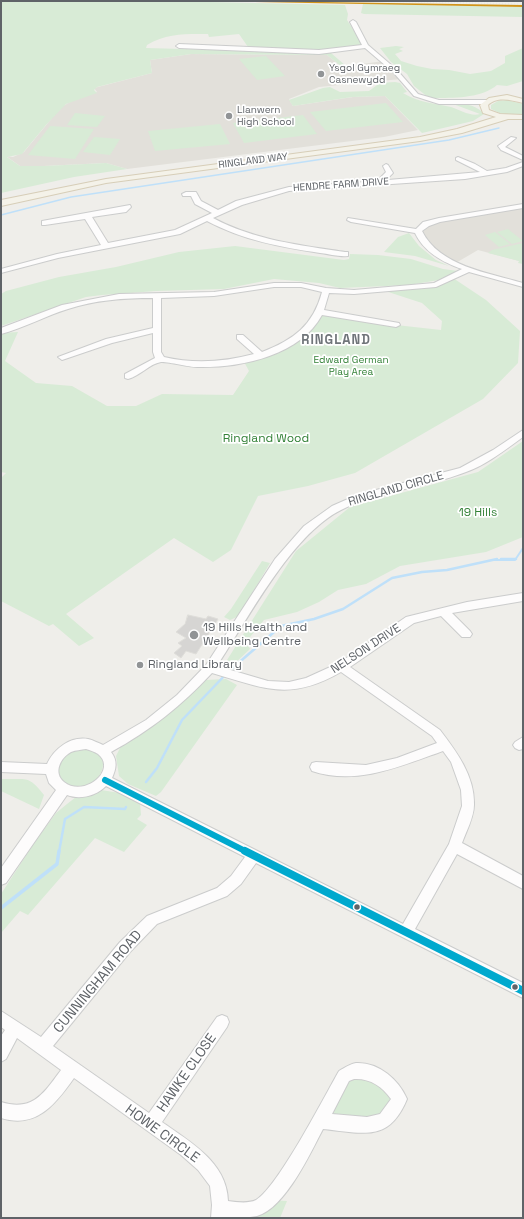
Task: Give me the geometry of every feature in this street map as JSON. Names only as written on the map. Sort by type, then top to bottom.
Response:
[{"type":"main road","name":"RINGLAND WAY","points":[[1,198],[112,176],[417,136],[476,122],[484,118],[486,108],[496,99],[523,99]]},
{"type":"main road","name":"RINGLAND WAY","points":[[486,108],[505,117]]},
{"type":"main road","name":"RINGLAND WAY","points":[[1,203],[106,181],[420,139],[459,131],[505,117],[521,118]]},
{"type":"street","points":[[353,22],[366,46],[395,71],[416,95],[429,100],[457,102],[486,108]]},
{"type":"street","points":[[179,46],[213,46],[319,52],[366,46]]},
{"type":"street","points":[[513,138],[501,146],[503,149],[523,158]]},
{"type":"street","points":[[458,159],[473,165],[487,174]]},
{"type":"street","name":"HENDRE FARM DRIVE","points":[[1,271],[56,256],[177,232],[254,198],[288,189],[450,178],[487,174],[523,164]]},
{"type":"street","points":[[385,182],[383,178],[390,173],[386,166]]},
{"type":"street","points":[[186,194],[192,194],[204,206],[218,213]]},
{"type":"street","points":[[418,231],[426,224],[439,220],[523,206]]},
{"type":"street","points":[[45,223],[123,210],[127,207]]},
{"type":"street","points":[[87,216],[106,246]]},
{"type":"street","points":[[207,218],[226,229],[262,241],[345,254]]},
{"type":"street","points":[[351,220],[418,231]]},
{"type":"street","points":[[418,231],[420,239],[444,259],[469,269],[523,285]]},
{"type":"street","points":[[1,331],[60,309],[88,301],[119,296],[214,294],[274,285],[301,285],[326,290],[354,292],[436,285],[469,269]]},
{"type":"street","points":[[157,294],[157,352],[160,359],[173,364],[223,364],[260,355],[294,341],[310,326],[319,312],[326,290]]},
{"type":"street","points":[[319,312],[396,325]]},
{"type":"street","points":[[62,357],[98,344],[136,333],[157,330]]},
{"type":"street","points":[[240,337],[260,355]]},
{"type":"street","points":[[128,376],[160,359]]},
{"type":"street","name":"RINGLAND CIRCLE","points":[[103,751],[150,723],[181,698],[210,668],[279,562],[308,528],[336,508],[360,497],[463,470],[496,452],[523,433]]},
{"type":"street","name":"NELSON DRIVE","points":[[210,668],[228,672],[244,680],[269,685],[295,685],[317,680],[342,667],[411,620],[476,602],[523,598]]},
{"type":"street","points":[[443,611],[466,634]]},
{"type":"street","points":[[342,667],[436,733],[456,760],[467,790],[468,806],[455,846],[406,932]]},
{"type":"street","points":[[87,744],[103,751],[110,761],[109,774],[105,780],[100,785],[86,791],[71,792],[64,789],[57,784],[52,777],[51,769],[57,757],[67,748],[87,744]]},
{"type":"street","points":[[316,767],[367,770],[396,763],[446,745]]},
{"type":"street","points":[[1,767],[51,769]]},
{"type":"street","points":[[105,780],[523,991]]},
{"type":"street","points":[[1,880],[64,789]]},
{"type":"street","points":[[455,846],[523,883]]},
{"type":"street","name":"CUNNINGHAM ROAD","points":[[43,1047],[125,947],[152,920],[222,892],[236,880],[254,855]]},
{"type":"street","name":"HOWE CIRCLE","points":[[1,1018],[186,1149],[214,1174],[221,1190],[220,1213]]},
{"type":"street","name":"HAWKE CLOSE","points":[[151,1124],[222,1022]]},
{"type":"street","points":[[1,1054],[5,1043],[15,1028]]},
{"type":"street","points":[[1,1110],[20,1113],[34,1110],[47,1102],[72,1069]]},
{"type":"street","points":[[220,1213],[261,1207],[278,1190],[344,1076],[354,1071],[366,1072],[386,1082],[397,1092],[399,1099],[391,1114],[379,1123],[354,1124],[319,1121]]},
{"type":"shaded area","name":"Llanwern High School","points":[[191,54],[327,55],[341,66],[384,61],[401,79],[319,87],[289,99],[293,106],[353,97],[385,96],[418,130],[384,137],[127,169],[106,163],[20,166],[6,156],[13,157],[24,152],[61,107],[76,99],[97,92],[94,88],[152,73],[150,60]]},
{"type":"shaded area","points":[[523,206],[523,262],[478,250],[454,264],[420,239],[421,227],[426,224]]},
{"type":"green space","points":[[1,1],[165,1],[345,5],[348,14],[347,20],[363,45],[318,51],[248,47],[239,34],[209,37],[208,34],[184,34],[169,36],[154,41],[147,45],[146,48],[331,53],[346,66],[341,66],[327,55],[191,54],[150,60],[152,73],[97,87],[94,90],[97,93],[66,104],[22,154],[7,157],[20,166],[106,163],[127,169],[74,177],[1,193]]},
{"type":"green space","points":[[363,4],[523,7],[523,17],[364,14],[361,13]]},
{"type":"green space","points":[[396,46],[404,47],[399,49],[403,51],[395,54],[401,61],[432,69],[449,70],[470,74],[491,71],[505,63],[505,56],[523,48],[523,81],[507,86],[497,85],[483,93],[465,97],[429,98],[414,86],[407,74],[391,62],[380,48]]},
{"type":"green space","points":[[266,56],[285,76],[257,80],[239,59]]},
{"type":"green space","points":[[380,83],[400,83],[407,92],[403,93],[415,99],[451,107],[469,114],[480,114],[453,104],[470,105],[478,108],[484,114],[473,121],[422,133],[385,96],[352,97],[293,106],[289,100],[323,88],[330,87],[340,92],[369,91]]},
{"type":"green space","points":[[507,100],[523,104],[523,114],[504,115],[491,109],[491,105],[498,101]]},
{"type":"green space","points":[[386,103],[403,122],[326,131],[310,112]]},
{"type":"green space","points":[[75,113],[105,116],[97,127],[67,125]]},
{"type":"green space","points":[[303,115],[317,134],[244,143],[233,123]]},
{"type":"green space","points":[[220,124],[230,144],[155,151],[148,131]]},
{"type":"green space","points":[[50,126],[94,129],[75,159],[28,155]]},
{"type":"green space","points":[[94,137],[120,139],[110,155],[83,152]]},
{"type":"green space","points":[[508,229],[523,241],[512,244],[497,232]]},
{"type":"green space","points":[[495,232],[510,244],[499,247],[485,235]]},
{"type":"green space","points":[[409,233],[419,246],[436,260],[449,266],[415,256],[384,252],[398,237]]},
{"type":"green space","points":[[523,243],[523,264],[518,263],[519,261],[488,253],[492,250]]},
{"type":"green space","points":[[235,246],[344,260],[349,259],[350,254],[378,255],[411,259],[443,269],[458,271],[439,280],[409,285],[340,288],[319,283],[274,279],[224,289],[156,291],[102,295],[86,297],[1,326],[1,294],[6,291],[59,277],[116,267],[179,252]]},
{"type":"green space","points":[[453,278],[486,300],[520,331],[518,363],[483,399],[355,473],[308,486],[258,496],[231,550],[213,562],[174,538],[66,614],[94,638],[79,646],[53,624],[49,626],[1,601],[1,478],[6,473],[1,472],[1,333],[18,332],[5,361],[36,383],[72,386],[107,406],[136,406],[162,394],[233,395],[249,371],[243,360],[294,341],[319,312],[396,325],[441,330],[442,321],[422,303],[379,289],[436,285]]},
{"type":"green space","name":"19 Hills","points":[[523,441],[523,537],[486,552],[400,566],[366,584],[338,590],[319,602],[297,612],[264,620],[246,642],[250,649],[231,667],[227,660],[296,551],[350,507],[478,472]]},
{"type":"green space","points":[[262,561],[270,563],[239,616],[230,620],[224,617],[231,609]]},
{"type":"green space","points":[[226,679],[237,685],[161,792],[156,796],[128,784],[119,776],[116,756],[121,746],[181,703],[206,680]]},
{"type":"green space","points":[[78,749],[93,751],[101,756],[103,764],[101,773],[95,781],[87,786],[77,788],[66,784],[57,775],[59,762],[70,752]]},
{"type":"green space","points":[[1,779],[21,779],[30,781],[34,784],[44,795],[39,809],[1,791]]},
{"type":"green space","points":[[101,790],[120,793],[140,803],[141,815],[137,819],[147,825],[124,852],[95,838],[28,915],[20,911],[1,933],[1,894],[34,843],[56,813],[67,804],[76,797]]},
{"type":"green space","points":[[354,1071],[397,1093],[379,1123],[319,1121]]},
{"type":"green space","points":[[268,1200],[287,1201],[280,1218],[219,1218]]},
{"type":"building","name":"19 Hills Health and Wellbeing Centre","points":[[188,615],[206,619],[208,616],[218,619],[196,654],[186,651],[181,658],[174,653],[182,646],[178,643],[186,638],[176,632],[185,624]]},
{"type":"waterway","points":[[1,215],[71,197],[449,140],[499,128]]},
{"type":"waterway","points":[[516,559],[523,548]]},
{"type":"waterway","points":[[146,782],[157,768],[182,720],[228,672],[281,626],[314,619],[343,609],[392,578],[422,572],[447,570],[497,559]]},
{"type":"waterway","points":[[501,559],[516,559]]},
{"type":"waterway","points":[[493,560],[516,559]]},
{"type":"waterway","points":[[59,852],[65,819],[84,807],[125,809],[126,807]]},
{"type":"waterway","points":[[1,908],[57,864],[59,851]]},
{"type":"railway","points":[[367,1],[523,4]]},
{"type":"transit line","points":[[255,1],[523,6]]},
{"type":"transit line","points":[[105,780],[523,991]]},
{"type":"place","name":"Ysgol Gymraeg Casnewydd","points":[[321,74]]},
{"type":"place","name":"Llanwern High School","points":[[229,116]]},
{"type":"place","name":"19 Hills Health and Wellbeing Centre","points":[[194,635]]},
{"type":"place","name":"Ringland Library","points":[[140,665]]},
{"type":"district","name":"RINGLAND","points":[[336,340]]},
{"type":"park label","name":"Edward German Play Area","points":[[351,366]]},
{"type":"park label","name":"Ringland Wood","points":[[266,439]]}]
